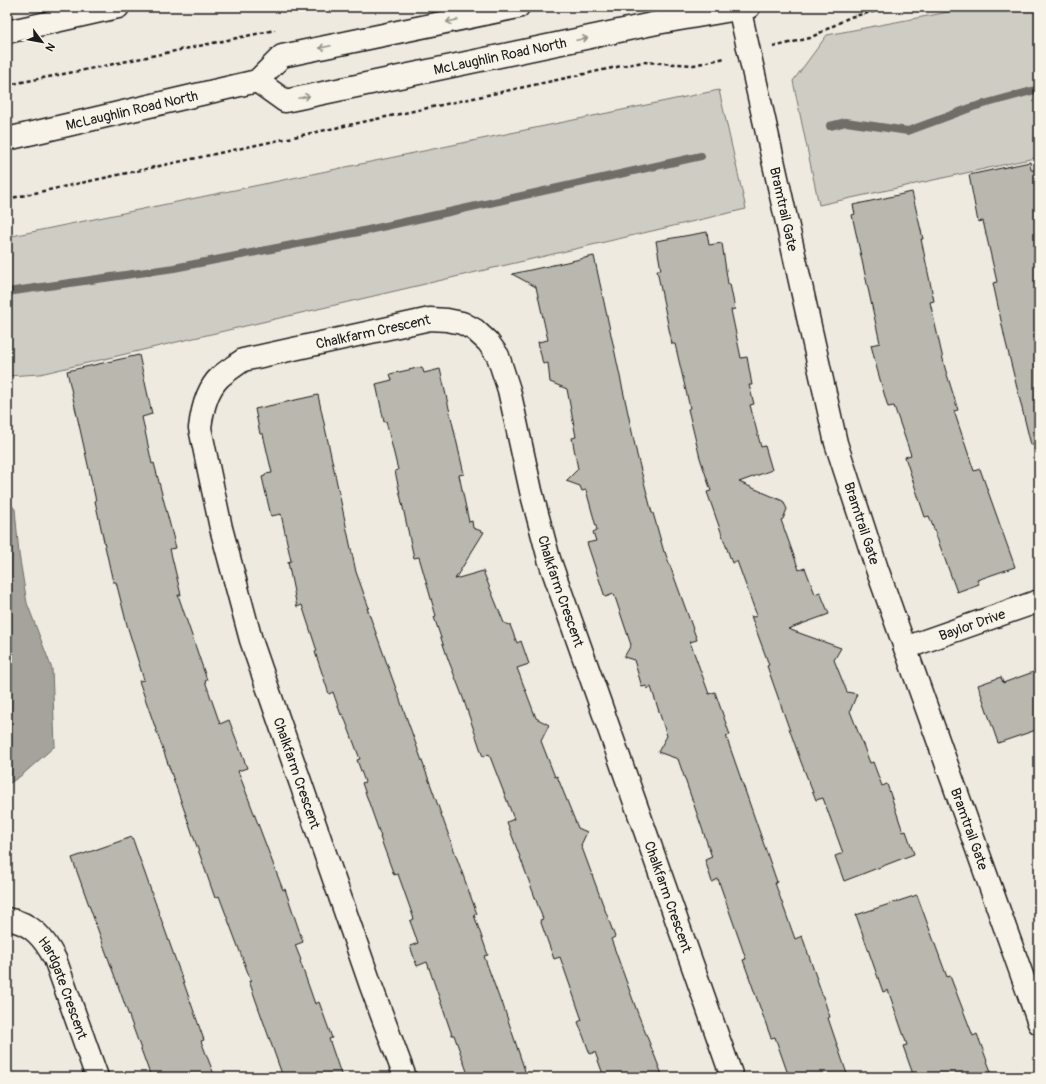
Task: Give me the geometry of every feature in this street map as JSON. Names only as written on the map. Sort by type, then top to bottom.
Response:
[{"type":"street","points":[[7,32],[118,7]]},
{"type":"street","points":[[257,81],[282,56],[518,7]]},
{"type":"street","name":"McLaughlin Road North","points":[[7,139],[257,81],[285,101],[657,23],[742,8]]},
{"type":"street","name":"Bramtrail Gate","points":[[742,8],[836,443],[905,648],[1039,1023]]},
{"type":"street","name":"Chalkfarm Crescent","points":[[405,1077],[371,986],[251,640],[221,528],[200,428],[202,412],[208,395],[219,378],[243,360],[430,319],[454,321],[462,323],[475,330],[488,342],[498,356],[508,390],[531,491],[549,558],[732,1077]]},
{"type":"street","name":"Baylor Drive","points":[[905,648],[1039,600]]},
{"type":"street","name":"Hardgate Crescent","points":[[7,919],[17,921],[28,926],[47,943],[55,959],[97,1077]]},
{"type":"path","points":[[373,10],[381,7]]},
{"type":"path","points":[[781,45],[810,38],[850,17],[894,7]]},
{"type":"path","points":[[7,85],[281,29]]},
{"type":"path","points":[[7,199],[626,65],[644,62],[694,65],[718,60]]},
{"type":"shaded area","points":[[975,7],[1039,7],[1039,157],[819,205],[793,81],[827,35]]},
{"type":"shaded area","points":[[719,90],[746,209],[40,374],[7,376],[7,237]]},
{"type":"shaded area","points":[[7,500],[15,509],[19,554],[27,603],[52,669],[55,746],[22,775],[7,785]]},
{"type":"building","points":[[1030,162],[1031,170],[1035,170],[1039,187],[1039,444],[1031,445],[993,283],[997,282],[983,221],[978,222],[969,175]]},
{"type":"building","points":[[912,192],[923,239],[921,239],[934,301],[930,302],[945,368],[958,410],[954,411],[974,471],[980,469],[1015,567],[977,580],[979,584],[957,592],[929,516],[925,517],[905,457],[911,455],[894,406],[888,407],[877,369],[871,345],[880,343],[852,215],[855,214],[853,205]]},
{"type":"building","points":[[707,232],[709,245],[722,243],[728,284],[730,284],[735,309],[731,310],[741,358],[747,357],[752,385],[749,385],[754,404],[750,405],[761,447],[765,446],[772,470],[739,482],[783,501],[787,509],[783,519],[781,520],[799,570],[805,568],[815,594],[820,592],[829,614],[788,629],[841,648],[834,660],[847,692],[857,694],[850,711],[870,763],[873,762],[882,786],[887,784],[903,832],[906,831],[914,854],[844,881],[835,856],[843,853],[823,798],[816,800],[801,762],[751,616],[757,616],[737,561],[732,563],[707,492],[711,491],[700,458],[688,409],[690,408],[675,344],[672,344],[657,270],[661,270],[656,241]]},
{"type":"building","points":[[594,256],[637,455],[652,513],[664,552],[697,640],[690,642],[709,694],[715,692],[730,735],[726,736],[777,882],[775,883],[795,939],[802,936],[830,1017],[828,1018],[848,1077],[789,1077],[775,1037],[771,1038],[743,960],[746,959],[718,879],[712,882],[705,860],[712,857],[678,759],[658,752],[667,736],[651,687],[647,689],[646,686],[642,687],[634,660],[624,657],[631,645],[614,594],[605,597],[587,543],[596,541],[593,532],[597,530],[586,490],[582,491],[580,486],[566,481],[578,469],[572,438],[576,437],[567,389],[550,382],[548,363],[543,364],[538,342],[548,340],[536,287],[512,274]]},
{"type":"building","points":[[139,355],[152,414],[142,417],[152,464],[154,463],[176,548],[170,549],[181,595],[178,595],[207,680],[205,681],[220,724],[229,720],[247,768],[238,771],[283,890],[285,889],[303,942],[295,945],[315,1004],[319,1002],[332,1038],[329,1039],[342,1077],[283,1077],[249,981],[251,981],[219,896],[215,898],[139,681],[144,680],[127,625],[116,582],[113,582],[67,371]]},
{"type":"building","points":[[422,367],[424,373],[440,369],[464,474],[459,475],[469,522],[472,521],[473,528],[484,532],[455,579],[483,571],[504,623],[510,625],[517,643],[521,641],[529,664],[517,668],[536,718],[549,725],[541,741],[555,777],[557,776],[578,828],[587,832],[581,845],[615,937],[611,939],[663,1077],[604,1077],[595,1052],[590,1054],[578,1022],[582,1020],[560,957],[554,959],[540,920],[543,919],[507,822],[514,819],[489,754],[483,757],[448,659],[434,617],[436,616],[419,557],[414,558],[395,471],[398,470],[386,421],[384,422],[376,384],[392,380],[390,374]]},
{"type":"building","points":[[318,395],[356,572],[369,608],[367,608],[477,914],[474,915],[488,955],[484,956],[501,1003],[502,1002],[527,1077],[469,1077],[454,1035],[452,1035],[427,962],[417,966],[410,946],[418,943],[410,921],[414,919],[398,874],[394,875],[380,837],[362,783],[365,782],[357,760],[360,759],[333,692],[329,694],[315,652],[317,651],[302,605],[297,607],[288,562],[291,561],[281,514],[271,516],[262,477],[265,476],[265,474],[272,473],[263,434],[260,434],[255,409]]},
{"type":"building","points":[[1039,670],[1039,729],[998,743],[978,685],[1001,677],[1003,683]]},
{"type":"building","points":[[132,837],[204,1040],[201,1041],[215,1077],[151,1077],[72,858]]},
{"type":"building","points":[[917,895],[947,977],[950,976],[973,1036],[977,1034],[993,1077],[914,1077],[903,1046],[907,1045],[888,990],[883,992],[856,915]]},
{"type":"waterway","points":[[830,126],[846,122],[908,131],[973,107],[1039,89]]},
{"type":"waterway","points":[[7,292],[174,268],[359,232],[701,156]]}]
